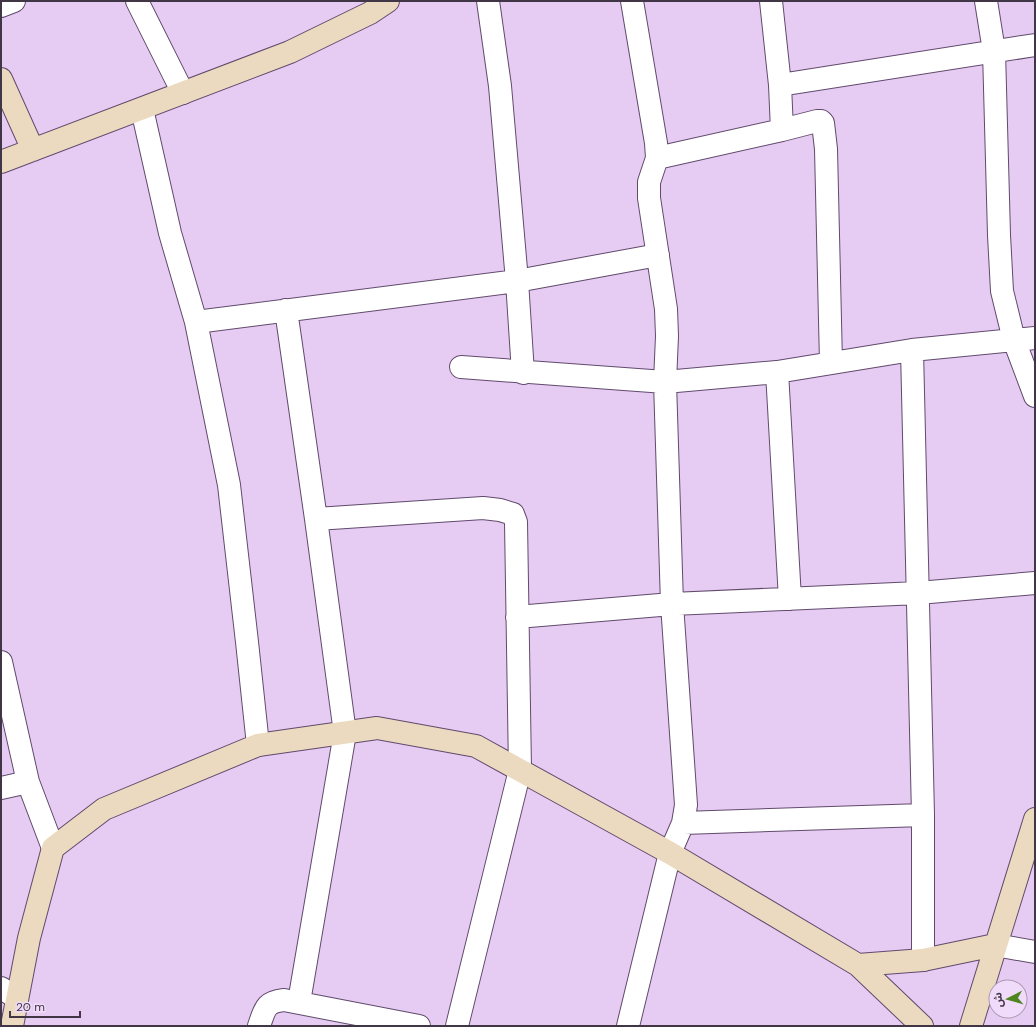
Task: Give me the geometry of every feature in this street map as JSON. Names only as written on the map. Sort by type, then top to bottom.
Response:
[{"type":"street","points":[[1,6],[14,1]]},
{"type":"street","points":[[137,1],[183,93]]},
{"type":"street","points":[[1,162],[290,52],[367,7],[388,1]]},
{"type":"street","points":[[488,1],[500,86],[517,280],[523,373]]},
{"type":"street","points":[[628,1026],[670,853],[684,823],[686,805],[672,604],[665,382],[667,336],[666,309],[649,182],[657,158],[656,143],[632,1]]},
{"type":"street","points":[[772,1],[780,85],[782,130]]},
{"type":"street","points":[[986,1],[994,51],[998,235],[1002,291],[1014,340],[1035,396]]},
{"type":"street","points":[[780,85],[1035,45]]},
{"type":"street","points":[[1,79],[33,150]]},
{"type":"street","points":[[142,109],[170,233],[196,322],[229,485],[248,642],[258,745]]},
{"type":"street","points":[[657,158],[817,121],[821,121],[823,123],[826,149],[831,363]]},
{"type":"street","points":[[196,322],[517,280],[658,255]]},
{"type":"street","points":[[286,310],[345,733],[299,1002]]},
{"type":"street","points":[[461,367],[523,373],[665,382],[777,372],[912,350],[1035,338]]},
{"type":"street","points":[[912,350],[923,815],[923,960]]},
{"type":"street","points":[[777,372],[790,599]]},
{"type":"street","points":[[316,519],[483,508],[500,510],[513,514],[516,522],[520,770],[457,1026]]},
{"type":"street","points":[[517,617],[672,604],[918,593],[1035,583]]},
{"type":"street","points":[[1,662],[28,782],[53,848],[29,938],[9,993],[12,1026]]},
{"type":"street","points":[[53,848],[104,809],[258,745],[377,728],[476,746],[670,853],[858,965],[922,1026]]},
{"type":"street","points":[[1,788],[28,782]]},
{"type":"street","points":[[684,823],[923,815]]},
{"type":"street","points":[[971,1026],[995,945],[1034,825]]},
{"type":"street","points":[[858,965],[923,960],[995,945],[1035,952]]},
{"type":"street","points":[[259,1026],[265,1010],[272,1002],[284,1000],[419,1026]]}]
